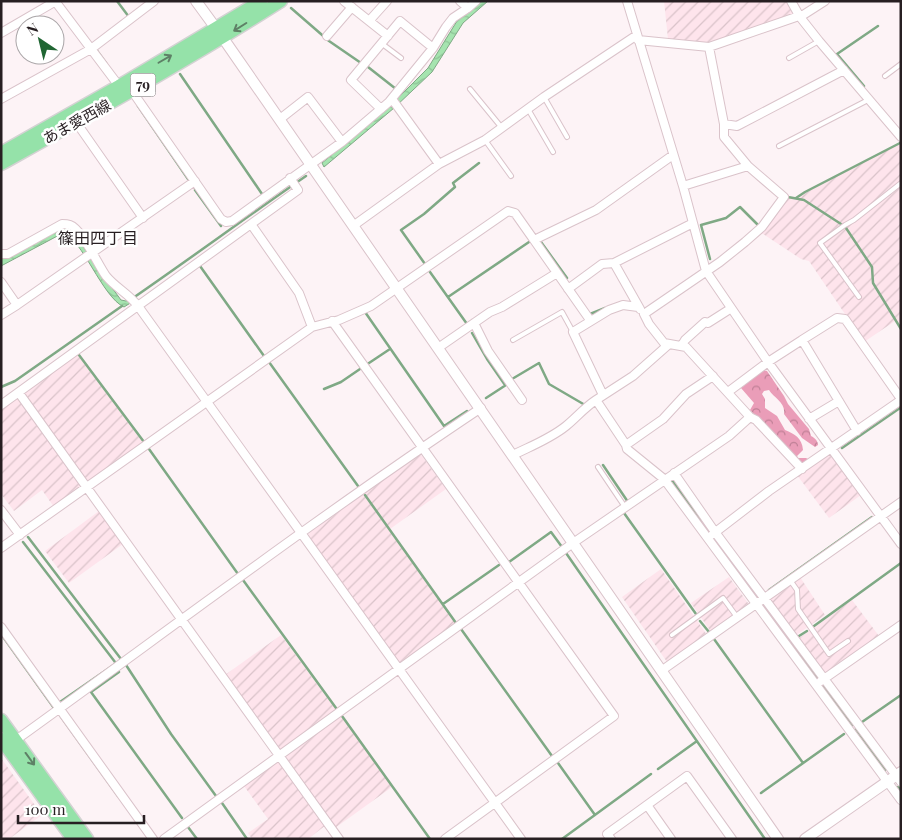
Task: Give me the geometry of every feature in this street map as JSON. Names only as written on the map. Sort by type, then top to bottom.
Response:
[{"type":"main road","name":"あま愛西線","points":[[1,164],[132,91],[220,33],[261,1]]},
{"type":"main road","name":"あま愛西線","points":[[1,153],[119,86],[281,1]]},
{"type":"main road","points":[[1,720],[6,744],[73,839]]},
{"type":"main road","points":[[6,744],[87,839]]},
{"type":"street","points":[[1,32],[56,1],[119,86]]},
{"type":"street","points":[[1,99],[91,48],[154,1]]},
{"type":"street","points":[[196,1],[280,119],[778,839]]},
{"type":"street","points":[[344,1],[388,36]]},
{"type":"street","points":[[369,21],[387,1]]},
{"type":"street","points":[[460,1],[468,8]]},
{"type":"street","points":[[132,91],[220,219],[226,222],[232,221],[292,182],[381,109],[394,102],[449,23],[476,1]]},
{"type":"street","points":[[627,1],[683,186],[706,271],[730,309],[901,544]]},
{"type":"street","points":[[791,1],[819,41],[901,137]]},
{"type":"street","points":[[353,226],[439,164],[485,140],[544,97],[637,38],[709,47],[800,16],[824,1]]},
{"type":"street","points":[[327,36],[352,8]]},
{"type":"street","points":[[381,109],[351,80],[381,43],[400,21],[433,48]]},
{"type":"street","points":[[644,314],[720,262],[745,242],[762,227],[784,197],[748,166],[724,137],[724,124],[709,47]]},
{"type":"street","points":[[724,124],[737,126],[844,70]]},
{"type":"street","points":[[280,119],[308,97],[342,142]]},
{"type":"street","points":[[394,102],[439,164]]},
{"type":"street","points":[[76,122],[143,218]]},
{"type":"street","points":[[534,240],[596,210],[673,155]]},
{"type":"street","points":[[683,186],[748,166]]},
{"type":"street","points":[[1,315],[195,182]]},
{"type":"street","points":[[1,405],[19,393],[134,302],[251,224],[298,190],[292,182]]},
{"type":"street","points":[[1,548],[312,327],[363,311],[508,211],[515,213],[590,320]]},
{"type":"street","points":[[568,289],[602,264],[614,263],[693,223]]},
{"type":"street","points":[[1,254],[8,254],[62,224],[70,225],[77,230],[89,256],[116,286],[134,302],[521,839]]},
{"type":"street","points":[[251,224],[299,293],[312,327]]},
{"type":"street","points":[[614,263],[649,324],[664,343],[686,347],[750,417],[756,420],[802,469]]},
{"type":"street","points":[[438,348],[474,323],[557,273]]},
{"type":"street","points":[[1,282],[17,305]]},
{"type":"street","points":[[603,395],[573,332],[609,310],[623,305],[638,306]]},
{"type":"street","points":[[682,346],[684,340],[706,322],[708,323],[730,309]]},
{"type":"street","points":[[707,538],[769,491],[901,400],[845,319],[837,318],[768,362],[728,392]]},
{"type":"street","points":[[332,321],[614,716],[445,839]]},
{"type":"street","points":[[474,323],[488,351],[522,400]]},
{"type":"street","points":[[802,340],[857,431]]},
{"type":"street","points":[[513,455],[554,435],[586,406],[634,376],[668,344]]},
{"type":"street","points":[[626,445],[663,419],[686,394],[714,376]]},
{"type":"street","points":[[19,393],[339,839]]},
{"type":"street","points":[[596,400],[627,449],[664,480],[901,800]]},
{"type":"street","points":[[809,419],[839,401]]},
{"type":"street","points":[[6,744],[60,708],[421,448],[480,408]]},
{"type":"street","points":[[164,839],[573,543],[728,436],[750,417]]},
{"type":"street","points":[[674,473],[715,532],[824,679],[899,776],[887,782],[805,839]]},
{"type":"street","points":[[662,671],[901,502]]},
{"type":"street","points":[[1,510],[20,535]]},
{"type":"street","points":[[816,685],[901,625]]},
{"type":"street","points":[[1,627],[153,839]]},
{"type":"street","points":[[849,730],[858,724]]},
{"type":"street","points":[[610,839],[607,834],[687,776],[732,839]]},
{"type":"street","points":[[647,805],[672,839]]},
{"type":"lane","points":[[790,58],[819,41]]},
{"type":"lane","points":[[381,43],[401,58]]},
{"type":"lane","points":[[885,76],[901,64]]},
{"type":"lane","points":[[470,89],[502,128]]},
{"type":"lane","points":[[544,97],[567,137]]},
{"type":"lane","points":[[779,146],[868,100]]},
{"type":"lane","points":[[528,109],[554,152]]},
{"type":"lane","points":[[485,140],[511,176]]},
{"type":"lane","points":[[859,297],[820,243],[854,220],[901,183]]},
{"type":"lane","points":[[513,340],[562,312],[573,332]]},
{"type":"lane","points":[[598,467],[625,507]]},
{"type":"lane","points":[[790,580],[797,590],[798,609],[829,654],[848,641]]},
{"type":"lane","points":[[672,635],[723,598],[736,617]]},
{"type":"shaded area","points":[[664,1],[787,1],[793,11],[792,15],[710,44],[668,39]]},
{"type":"shaded area","points":[[901,143],[901,322],[895,321],[864,342],[809,261],[801,259],[760,232],[786,197],[795,199]]},
{"type":"shaded area","points":[[77,354],[144,444],[90,483],[85,481],[24,393]]},
{"type":"shaded area","points":[[18,397],[80,485],[79,490],[54,507],[42,490],[14,511],[1,494],[1,409]]},
{"type":"shaded area","points":[[418,454],[422,456],[446,489],[390,529],[364,493]]},
{"type":"shaded area","points":[[831,454],[861,495],[829,518],[797,475]]},
{"type":"shaded area","points":[[363,494],[456,624],[402,663],[398,662],[308,537],[309,533]]},
{"type":"shaded area","points":[[99,511],[123,544],[69,583],[45,551]]},
{"type":"shaded area","points":[[661,569],[707,635],[670,662],[667,662],[622,597]]},
{"type":"shaded area","points":[[729,577],[748,603],[748,606],[711,632],[691,603]]},
{"type":"shaded area","points":[[800,577],[825,615],[795,636],[770,603],[771,598]]},
{"type":"shaded area","points":[[852,600],[879,636],[827,673],[823,673],[798,639]]},
{"type":"shaded area","points":[[281,635],[336,710],[282,749],[278,749],[225,675]]},
{"type":"shaded area","points":[[341,716],[392,787],[335,828],[286,758],[287,755]]},
{"type":"shaded area","points":[[1,758],[42,815],[9,839],[1,839]]},
{"type":"shaded area","points":[[277,762],[281,762],[326,825],[308,839],[252,839],[248,833],[268,819],[244,786]]},
{"type":"green space","points":[[763,370],[767,371],[788,404],[809,429],[811,436],[817,442],[818,445],[815,447],[802,438],[784,414],[781,404],[769,390],[764,391],[762,394],[765,399],[765,408],[777,416],[785,430],[800,439],[803,450],[797,456],[798,458],[808,459],[802,465],[750,410],[754,403],[741,388]]},
{"type":"water","points":[[482,1],[488,1],[463,23],[432,72],[394,108],[324,167],[322,163],[390,106],[428,68],[457,21]]},
{"type":"water","points":[[63,227],[69,228],[73,232],[121,300],[126,301],[130,299],[132,302],[124,307],[116,301],[77,245],[70,237],[63,233],[1,266],[1,259]]},
{"type":"waterway","points":[[117,1],[129,17]]},
{"type":"waterway","points":[[291,8],[329,41],[361,63]]},
{"type":"waterway","points":[[864,86],[837,54],[878,26]]},
{"type":"waterway","points":[[95,48],[106,63]]},
{"type":"waterway","points":[[368,67],[396,89]]},
{"type":"waterway","points":[[180,74],[262,194]]},
{"type":"waterway","points":[[138,106],[188,179]]},
{"type":"waterway","points":[[796,198],[900,143]]},
{"type":"waterway","points":[[425,264],[401,230],[424,214],[455,187],[453,183],[479,163]]},
{"type":"waterway","points":[[133,298],[306,176]]},
{"type":"waterway","points":[[195,190],[221,226]]},
{"type":"waterway","points":[[788,197],[804,200],[841,224]]},
{"type":"waterway","points":[[710,259],[701,225],[726,218],[740,207],[759,226]]},
{"type":"waterway","points":[[846,228],[872,267],[873,283],[901,329]]},
{"type":"waterway","points":[[448,297],[529,242]]},
{"type":"waterway","points":[[541,242],[567,278]]},
{"type":"waterway","points":[[200,266],[264,356]]},
{"type":"waterway","points":[[430,272],[467,324]]},
{"type":"waterway","points":[[1,387],[15,381],[122,306]]},
{"type":"waterway","points":[[590,314],[605,308]]},
{"type":"waterway","points":[[365,312],[444,426],[467,411]]},
{"type":"waterway","points":[[472,333],[505,385]]},
{"type":"waterway","points":[[366,365],[390,349]]},
{"type":"waterway","points":[[79,355],[144,442]]},
{"type":"waterway","points":[[269,362],[358,486]]},
{"type":"waterway","points":[[512,379],[539,363],[549,384],[585,405]]},
{"type":"waterway","points":[[324,389],[341,382],[360,369]]},
{"type":"waterway","points":[[486,398],[506,385]]},
{"type":"waterway","points":[[842,448],[900,408]]},
{"type":"waterway","points":[[149,449],[238,574]]},
{"type":"waterway","points":[[603,465],[628,502]]},
{"type":"waterway","points":[[671,479],[710,533]]},
{"type":"waterway","points":[[365,495],[456,623]]},
{"type":"waterway","points":[[624,513],[696,614]]},
{"type":"waterway","points":[[769,590],[872,517]]},
{"type":"waterway","points":[[509,562],[551,532],[562,547]]},
{"type":"waterway","points":[[28,537],[121,659]]},
{"type":"waterway","points":[[713,537],[817,678]]},
{"type":"waterway","points":[[23,542],[115,662],[115,664],[60,702]]},
{"type":"waterway","points":[[566,553],[765,839]]},
{"type":"waterway","points":[[814,626],[901,563]]},
{"type":"waterway","points":[[443,604],[499,565]]},
{"type":"waterway","points":[[243,580],[336,708]]},
{"type":"waterway","points":[[700,621],[709,632]]},
{"type":"waterway","points":[[461,629],[552,756]]},
{"type":"waterway","points":[[799,636],[807,631]]},
{"type":"waterway","points":[[1,634],[54,708]]},
{"type":"waterway","points":[[714,639],[803,763]]},
{"type":"waterway","points":[[126,665],[171,734],[216,796]]},
{"type":"waterway","points":[[119,672],[91,692],[182,818]]},
{"type":"waterway","points":[[823,686],[852,725]]},
{"type":"waterway","points":[[862,722],[901,695]]},
{"type":"waterway","points":[[59,714],[118,796]]},
{"type":"waterway","points":[[342,716],[430,839]]},
{"type":"waterway","points":[[856,729],[885,770]]},
{"type":"waterway","points":[[761,793],[844,734]]},
{"type":"waterway","points":[[658,769],[697,741]]},
{"type":"waterway","points":[[558,763],[595,815]]},
{"type":"waterway","points":[[562,839],[651,774]]},
{"type":"waterway","points":[[898,787],[901,791]]},
{"type":"waterway","points":[[222,803],[247,839]]},
{"type":"waterway","points":[[188,827],[197,839]]},
{"type":"district","name":"篠田四丁目","points":[[98,238]]}]
